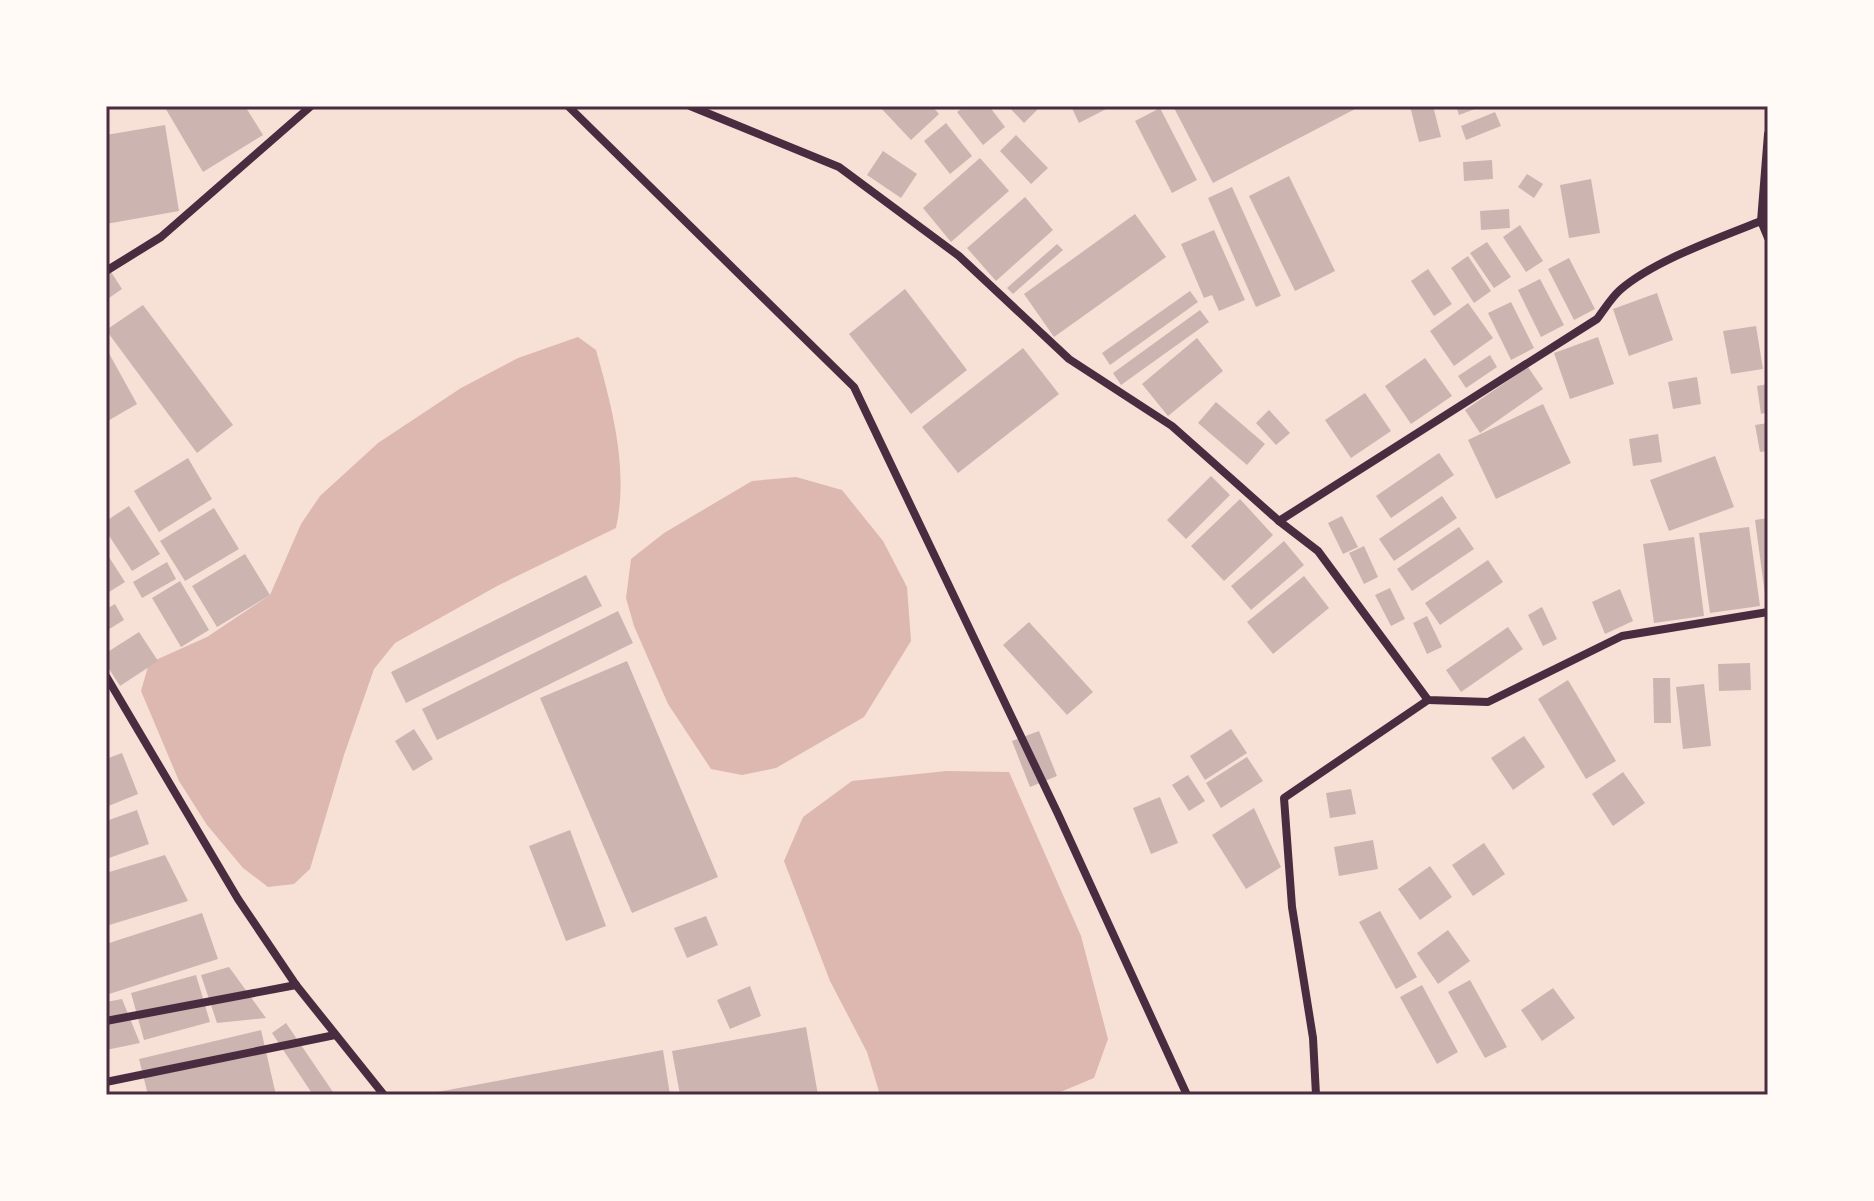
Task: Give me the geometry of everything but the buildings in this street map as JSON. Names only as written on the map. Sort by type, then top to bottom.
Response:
[{"type":"street","points":[[106,271],[161,237],[311,106]]},
{"type":"street","points":[[568,106],[854,387],[1058,814],[1187,1095]]},
{"type":"street","points":[[690,106],[839,167],[959,256],[1069,359],[1172,426],[1279,521],[1318,551],[1428,700]]},
{"type":"street","points":[[1768,134],[1761,221],[1768,238]]},
{"type":"street","points":[[1279,521],[1597,319],[1620,290],[1647,272],[1708,242],[1761,221]]},
{"type":"street","points":[[1316,1095],[1313,1038],[1292,907],[1284,798],[1428,700],[1488,702],[1622,636],[1768,612]]},
{"type":"street","points":[[106,676],[238,899],[296,985],[384,1095]]},
{"type":"street","points":[[106,1021],[296,985]]},
{"type":"street","points":[[106,1082],[335,1035]]},
{"type":"shaded area","points":[[578,337],[596,350],[613,416],[621,483],[616,528],[499,585],[395,643],[374,669],[310,869],[294,884],[268,887],[243,868],[207,825],[179,781],[141,691],[149,663],[207,637],[270,595],[301,524],[320,496],[378,443],[461,388],[518,358]]},
{"type":"shaded area","points":[[796,477],[842,490],[883,541],[907,587],[911,641],[864,717],[776,768],[742,775],[711,769],[668,704],[634,626],[626,598],[631,559],[664,533],[752,481]]},
{"type":"shaded area","points":[[946,771],[1009,772],[1081,936],[1108,1039],[1094,1078],[1053,1095],[880,1095],[867,1052],[830,981],[784,861],[803,817],[852,781]]}]
